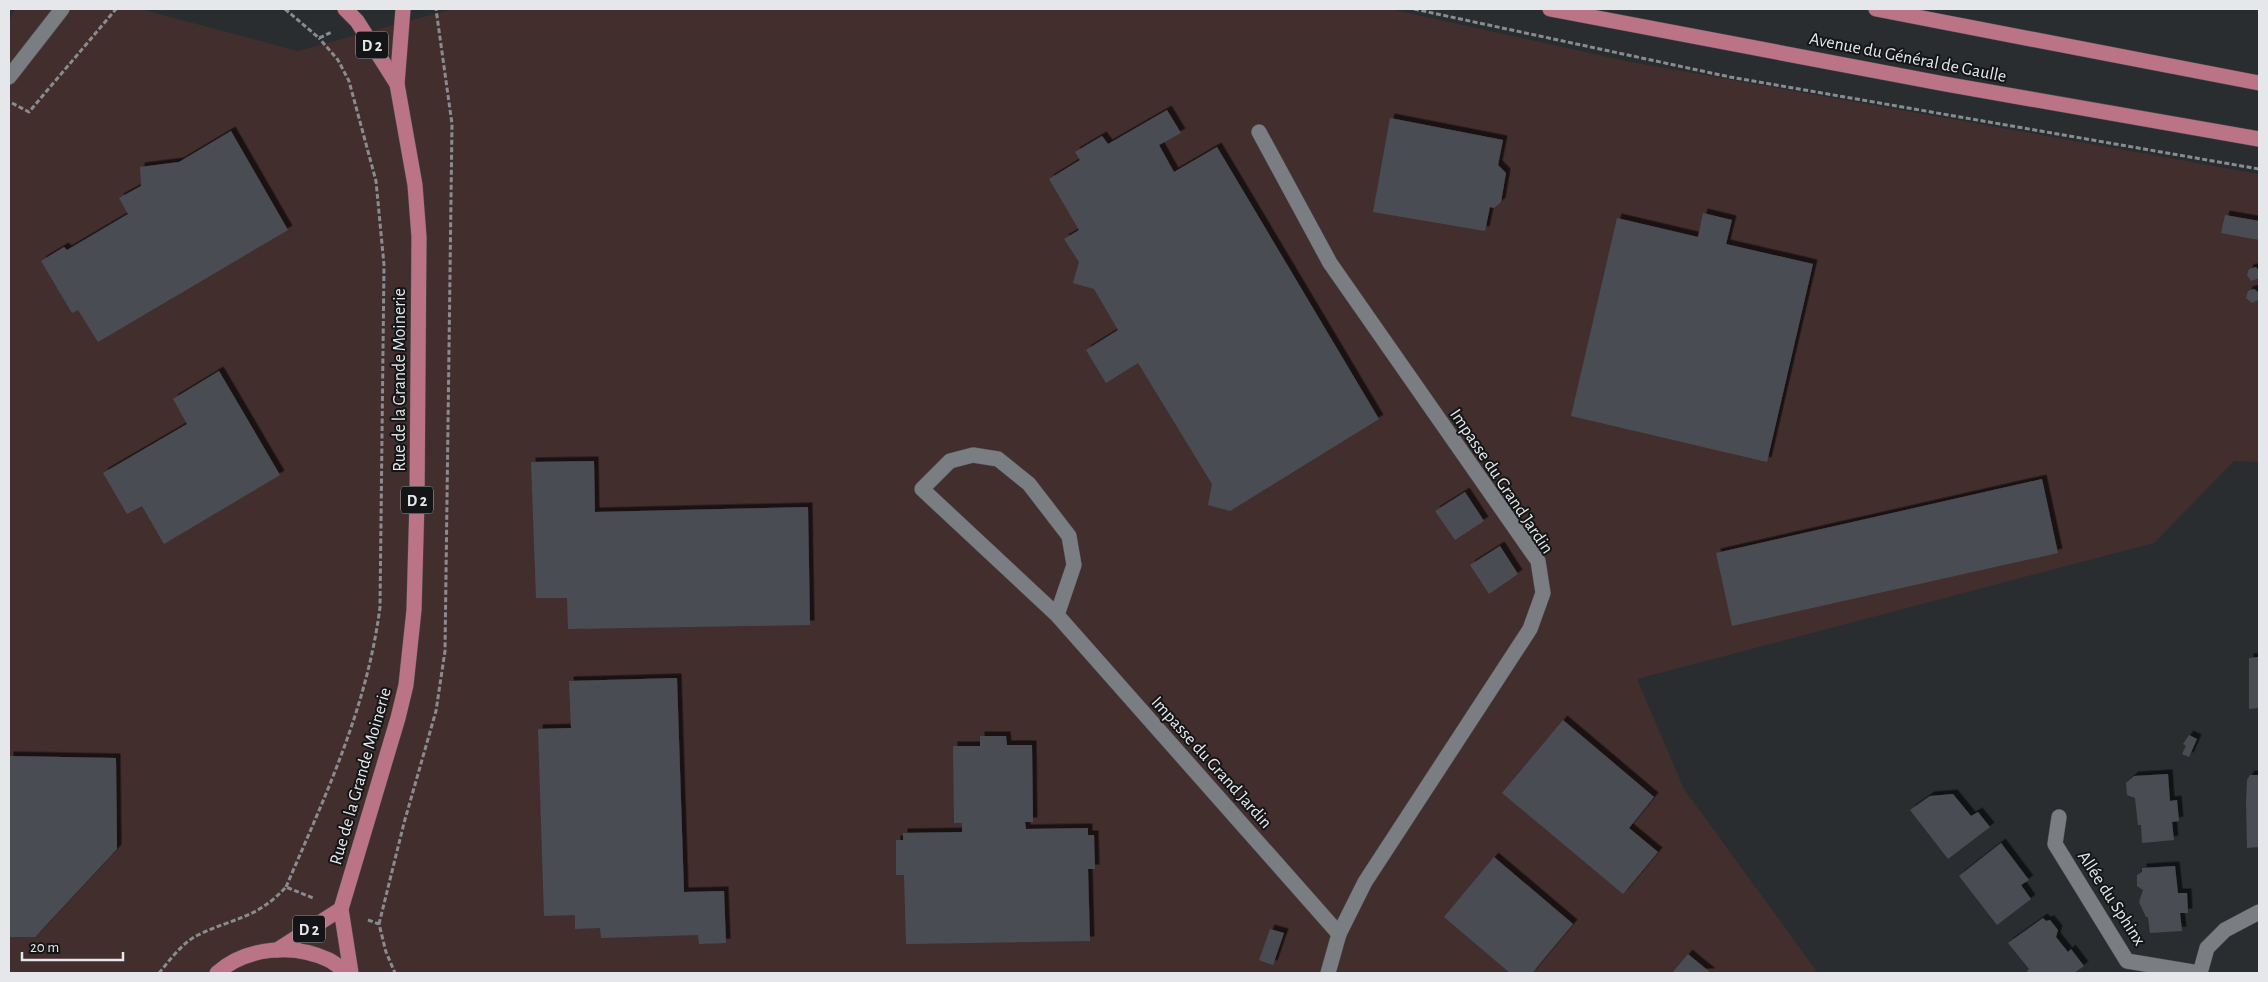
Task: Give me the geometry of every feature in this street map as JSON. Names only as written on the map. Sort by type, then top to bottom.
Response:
[{"type":"main road","name":"Rue de la Grande Moinerie","points":[[345,9],[357,21],[397,84]]},
{"type":"main road","name":"Rue de la Grande Moinerie","points":[[350,973],[341,909],[398,718],[407,676],[414,610],[417,501],[419,237],[415,185],[397,84],[403,9]]},
{"type":"main road","name":"Avenue du Général de Gaulle","points":[[1550,9],[1935,82],[2259,139]]},
{"type":"main road","points":[[1876,9],[2259,84]]},
{"type":"main road","name":"D 2","points":[[277,950],[341,909]]},
{"type":"main road","points":[[217,973],[224,967],[249,955],[277,950],[304,952],[329,960],[350,973]]},
{"type":"street","points":[[9,77],[62,9]]},
{"type":"street","name":"Impasse du Grand Jardin","points":[[1259,132],[1330,263],[1538,561],[1543,593],[1530,628],[1364,882],[1339,934],[1328,973]]},
{"type":"street","name":"Impasse du Grand Jardin","points":[[1057,615],[1074,566],[1069,536],[1028,484],[998,459],[973,454],[950,461],[922,489],[1057,615],[1339,934]]},
{"type":"street","name":"Allée du Sphinx","points":[[2059,817],[2055,844],[2127,961],[2199,973]]},
{"type":"street","points":[[2199,973],[2208,948],[2226,930],[2259,912]]},
{"type":"path","points":[[9,102],[29,112],[116,9]]},
{"type":"path","points":[[1414,9],[1730,77],[2259,169]]},
{"type":"path","points":[[286,887],[348,741],[376,636],[380,607],[384,265],[382,227],[376,181],[349,81],[338,60],[319,38]]},
{"type":"shaded area","points":[[15,9],[140,9],[298,51],[453,9],[1390,9],[1631,62],[2259,174],[2259,462],[2234,461],[2154,543],[1637,679],[1684,789],[1818,973],[9,973],[9,21]]},
{"type":"building","points":[[1167,110],[1181,133],[1159,145],[1174,172],[1217,147],[1379,419],[1230,511],[1208,505],[1212,484],[1138,363],[1106,383],[1086,350],[1118,330],[1094,289],[1073,283],[1079,262],[1064,239],[1079,230],[1049,179],[1080,160],[1075,152],[1102,136],[1108,144]]},
{"type":"building","points":[[1390,118],[1503,140],[1498,165],[1506,173],[1501,202],[1494,208],[1490,207],[1485,231],[1373,212]]},
{"type":"building","points":[[231,131],[288,230],[98,342],[78,310],[72,313],[41,261],[64,247],[67,250],[128,214],[119,198],[141,186],[140,167],[179,162]]},
{"type":"building","points":[[1703,213],[1732,220],[1726,244],[1813,264],[1767,462],[1571,416],[1617,218],[1698,237]]},
{"type":"building","points":[[2225,215],[2259,221],[2259,240],[2221,233]]},
{"type":"building","points":[[2256,267],[2259,271],[2259,278],[2251,281],[2247,275],[2249,269]]},
{"type":"building","points":[[2254,289],[2259,293],[2258,300],[2252,303],[2246,298],[2248,291]]},
{"type":"building","points":[[219,371],[280,475],[164,544],[142,506],[127,514],[103,473],[187,424],[173,399]]},
{"type":"building","points":[[594,461],[595,512],[808,507],[810,625],[568,629],[567,598],[536,598],[531,462]]},
{"type":"building","points":[[2042,479],[2058,553],[1732,626],[1716,553]]},
{"type":"building","points":[[1465,492],[1484,521],[1455,540],[1435,511]]},
{"type":"building","points":[[1500,546],[1518,574],[1489,594],[1470,565]]},
{"type":"building","points":[[2259,657],[2259,708],[2249,709],[2249,658]]},
{"type":"building","points":[[677,678],[684,892],[724,891],[726,943],[699,944],[698,935],[601,938],[600,928],[575,929],[575,915],[544,916],[538,729],[571,728],[569,681]]},
{"type":"building","points":[[1563,720],[1654,797],[1629,828],[1658,852],[1623,894],[1502,793]]},
{"type":"building","points":[[2189,735],[2197,739],[2189,757],[2182,754],[2186,746],[2183,744]]},
{"type":"building","points":[[980,736],[1006,736],[1007,745],[1032,745],[1033,822],[1025,822],[1026,829],[1088,828],[1088,835],[1094,835],[1095,869],[1088,869],[1090,941],[906,944],[904,875],[896,875],[896,840],[903,840],[903,833],[962,832],[962,823],[954,823],[953,746],[980,746]]},
{"type":"building","points":[[9,756],[116,758],[117,849],[35,937],[9,937]]},
{"type":"building","points":[[2168,774],[2170,801],[2177,800],[2179,821],[2172,822],[2174,840],[2142,843],[2141,825],[2138,825],[2135,798],[2127,795],[2126,783],[2134,776]]},
{"type":"building","points":[[2250,775],[2259,775],[2259,847],[2247,848],[2246,803],[2247,780]]},
{"type":"building","points":[[1953,794],[1971,816],[1978,812],[1990,827],[1948,859],[1910,810],[1930,796]]},
{"type":"building","points":[[2001,843],[2029,880],[2021,885],[2031,899],[1997,925],[1959,876]]},
{"type":"building","points":[[1494,857],[1573,924],[1532,973],[1510,973],[1444,917]]},
{"type":"building","points":[[2175,866],[2178,893],[2187,893],[2188,913],[2180,913],[2182,931],[2150,933],[2148,917],[2146,917],[2139,902],[2143,890],[2137,886],[2137,875],[2142,872],[2142,868]]},
{"type":"building","points":[[2043,918],[2046,921],[2050,920],[2058,930],[2056,937],[2068,952],[2071,949],[2084,966],[2074,973],[2026,973],[2029,969],[2008,943]]},
{"type":"building","points":[[1270,929],[1284,933],[1273,965],[1259,960]]},
{"type":"building","points":[[1688,954],[1711,973],[1672,973]]}]
